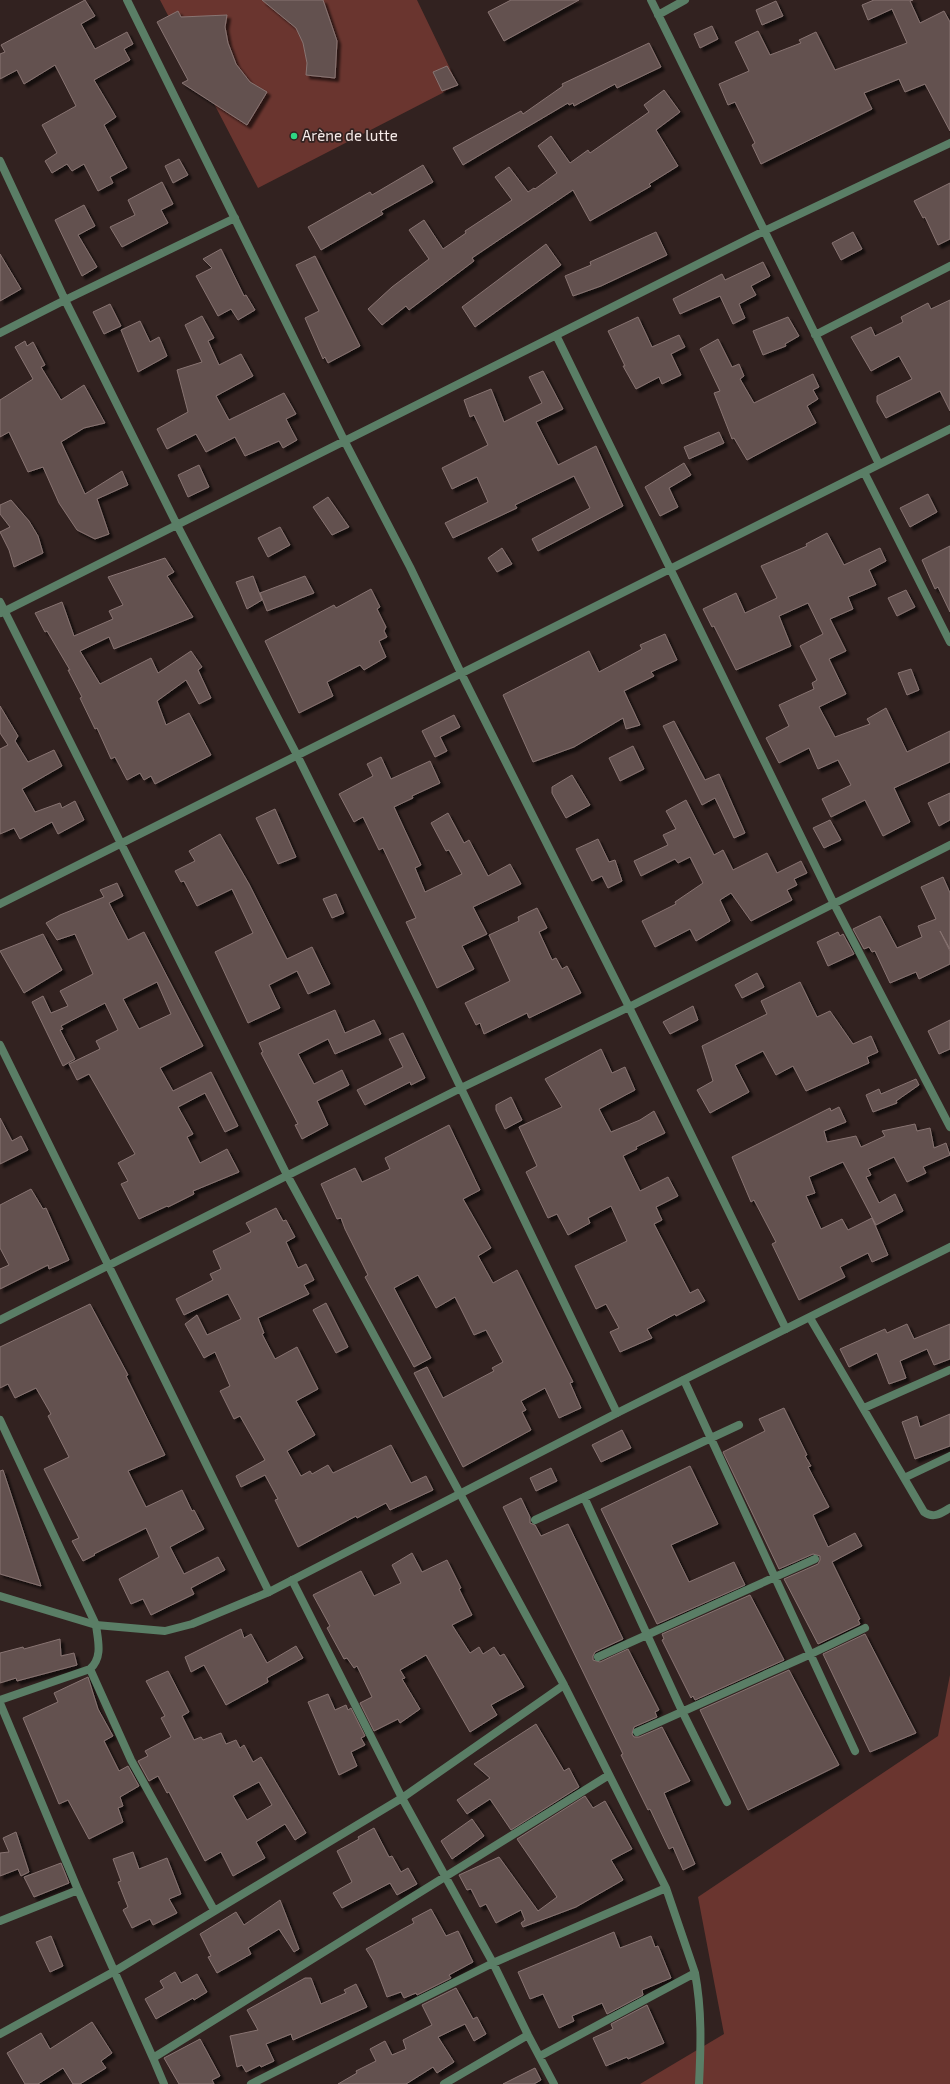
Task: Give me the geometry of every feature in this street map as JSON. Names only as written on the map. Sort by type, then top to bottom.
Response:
[{"type":"street","points":[[126,0],[344,440],[410,567],[461,673],[629,1007],[786,1329]]},
{"type":"street","points":[[650,0],[879,464]]},
{"type":"street","points":[[658,15],[685,0]]},
{"type":"street","points":[[2,612],[764,231],[950,143]]},
{"type":"street","points":[[0,161],[65,300],[176,525],[297,755],[461,1088],[617,1413]]},
{"type":"street","points":[[0,333],[235,218]]},
{"type":"street","points":[[815,335],[950,266]]},
{"type":"street","points":[[556,335],[834,902],[950,1127]]},
{"type":"street","points":[[0,904],[950,429]]},
{"type":"street","points":[[864,472],[950,642]]},
{"type":"street","points":[[0,602],[2,612],[121,843],[287,1175],[461,1492],[564,1685],[666,1888],[695,1973],[700,1998],[701,2043],[699,2084]]},
{"type":"street","points":[[0,1320],[109,1263],[461,1088],[629,1007],[834,902],[950,846]]},
{"type":"street","points":[[0,1045],[109,1263],[186,1424],[270,1592]]},
{"type":"street","points":[[0,1596],[96,1625],[165,1631],[192,1624],[270,1592],[461,1492],[950,1247]]},
{"type":"street","points":[[810,1318],[924,1512],[929,1516],[935,1516],[950,1508]]},
{"type":"street","points":[[864,1408],[950,1370]]},
{"type":"street","points":[[684,1380],[855,1751]]},
{"type":"street","points":[[0,1420],[96,1625],[98,1658],[90,1669],[0,1701],[78,1890],[116,1971],[164,2084]]},
{"type":"street","points":[[535,1520],[739,1424]]},
{"type":"street","points":[[904,1478],[950,1456]]},
{"type":"street","points":[[584,1497],[682,1712],[727,1802]]},
{"type":"street","points":[[598,1657],[815,1559]]},
{"type":"street","points":[[292,1580],[402,1798],[493,1963],[554,2084]]},
{"type":"street","points":[[637,1732],[811,1654],[865,1628]]},
{"type":"street","points":[[90,1669],[131,1760],[214,1910]]},
{"type":"street","points":[[0,2034],[116,1971],[214,1910],[402,1798],[564,1685]]},
{"type":"street","points":[[153,2058],[609,1775]]},
{"type":"street","points":[[251,2084],[286,2068],[493,1963],[666,1888]]},
{"type":"street","points":[[0,1921],[78,1890]]},
{"type":"street","points":[[540,2056],[695,1973]]},
{"type":"street","points":[[444,2084],[528,2035]]},
{"type":"shaded area","name":"Arène de lutte","points":[[160,0],[417,0],[458,85],[258,188]]},
{"type":"shaded area","points":[[950,1675],[950,2084],[640,2084],[724,2034],[698,1897],[938,1736]]},
{"type":"building","points":[[85,0],[95,16],[81,24],[95,49],[127,32],[133,44],[124,49],[130,60],[94,80],[116,117],[104,125],[127,168],[110,177],[113,183],[98,191],[84,164],[72,171],[67,164],[52,173],[45,161],[57,153],[42,125],[76,106],[55,65],[24,84],[17,70],[0,79],[0,54],[5,52],[1,45]]},
{"type":"building","points":[[262,0],[323,0],[337,41],[335,78],[306,75],[307,63],[303,43],[296,28]]},
{"type":"building","points":[[511,0],[579,0],[504,41],[488,12]]},
{"type":"building","points":[[874,0],[913,0],[910,1],[920,23],[944,11],[950,22],[950,131],[925,84],[905,92],[899,79],[864,93],[872,109],[761,164],[752,145],[755,143],[735,102],[728,105],[719,84],[749,71],[735,42],[758,31],[770,55],[801,43],[799,40],[816,32],[835,70],[907,43],[892,9],[868,20],[862,5]]},
{"type":"building","points":[[776,1],[783,16],[762,25],[756,10]]},
{"type":"building","points":[[178,11],[181,17],[227,15],[225,27],[228,43],[236,64],[250,82],[267,92],[247,125],[182,83],[188,80],[157,22]]},
{"type":"building","points":[[712,26],[718,39],[700,48],[694,34]]},
{"type":"building","points":[[649,43],[661,67],[617,88],[615,84],[574,106],[573,103],[569,105],[568,103],[463,165],[453,148],[521,111],[523,114],[563,86],[562,84]]},
{"type":"building","points":[[447,66],[458,85],[442,91],[433,72]]},
{"type":"building","points":[[664,90],[680,112],[656,130],[678,166],[649,184],[651,186],[590,221],[573,190],[472,258],[474,261],[409,310],[406,306],[382,325],[368,309],[392,287],[429,259],[409,230],[424,220],[443,249],[466,233],[465,231],[512,200],[495,177],[509,167],[528,192],[534,188],[535,189],[557,173],[538,146],[551,136],[570,163],[588,150],[590,153],[649,112],[644,105]]},
{"type":"building","points":[[179,159],[188,175],[173,183],[165,166]]},
{"type":"building","points":[[423,165],[433,182],[381,211],[383,214],[321,250],[308,227],[370,192],[372,195]]},
{"type":"building","points":[[162,182],[173,204],[161,210],[168,223],[122,247],[110,227],[135,215],[128,200]]},
{"type":"building","points":[[950,183],[950,239],[938,245],[925,217],[923,218],[914,201]]},
{"type":"building","points":[[84,205],[95,226],[78,235],[97,267],[82,276],[55,220]]},
{"type":"building","points":[[656,232],[667,255],[601,286],[573,296],[565,276],[591,265],[590,262]]},
{"type":"building","points":[[853,232],[862,249],[841,260],[832,243]]},
{"type":"building","points":[[546,244],[561,265],[475,327],[462,307]]},
{"type":"building","points":[[221,249],[244,296],[246,295],[255,310],[238,320],[231,309],[218,316],[196,276],[212,268],[203,259]]},
{"type":"building","points":[[0,254],[21,289],[0,301]]},
{"type":"building","points":[[315,256],[360,346],[328,363],[325,357],[323,359],[305,318],[319,311],[296,265]]},
{"type":"building","points":[[763,262],[770,276],[751,286],[756,295],[739,304],[745,318],[733,324],[720,296],[680,314],[673,299],[722,274],[725,280]]},
{"type":"building","points":[[950,300],[950,411],[940,391],[886,418],[877,402],[877,396],[912,379],[899,356],[871,371],[851,337],[871,327],[875,336],[903,322],[901,317],[928,303],[931,309]]},
{"type":"building","points":[[110,304],[121,326],[104,334],[93,312]]},
{"type":"building","points":[[202,316],[214,338],[208,341],[219,365],[241,354],[253,376],[216,396],[229,420],[284,393],[296,414],[286,419],[297,440],[283,448],[279,441],[245,456],[235,437],[206,452],[196,434],[167,449],[157,429],[188,412],[177,370],[202,362],[185,325]]},
{"type":"building","points":[[638,317],[652,347],[679,335],[685,347],[671,354],[681,375],[662,384],[659,377],[636,389],[623,366],[625,366],[608,331]]},
{"type":"building","points":[[788,317],[799,336],[785,344],[786,346],[763,355],[753,331]]},
{"type":"building","points":[[140,321],[150,342],[159,337],[167,356],[138,372],[121,330]]},
{"type":"building","points":[[718,339],[732,367],[739,364],[744,376],[740,379],[754,403],[813,374],[819,387],[813,390],[818,399],[807,406],[816,423],[747,460],[734,438],[732,439],[714,393],[720,391],[700,349]]},
{"type":"building","points":[[25,341],[27,346],[33,342],[45,365],[41,367],[61,400],[84,385],[105,423],[84,428],[61,442],[85,494],[122,471],[128,485],[97,499],[109,534],[95,539],[77,530],[59,503],[43,467],[28,472],[9,432],[0,437],[0,400],[33,379],[15,347]]},
{"type":"building","points":[[543,371],[563,409],[536,422],[558,465],[596,446],[623,506],[538,551],[532,539],[590,508],[574,476],[515,505],[517,508],[453,538],[445,523],[488,502],[477,477],[452,489],[442,468],[488,445],[474,415],[470,417],[464,400],[491,389],[504,422],[542,403],[529,377]]},
{"type":"building","points":[[719,432],[724,443],[689,459],[684,447]]},
{"type":"building","points":[[684,463],[691,475],[669,488],[678,507],[660,516],[645,487]]},
{"type":"building","points":[[199,465],[209,487],[188,497],[178,475]]},
{"type":"building","points":[[928,494],[937,512],[910,527],[900,508]]},
{"type":"building","points":[[328,497],[349,527],[332,535],[313,507]]},
{"type":"building","points":[[11,500],[29,521],[38,536],[43,553],[14,567],[9,550],[0,532],[10,527],[0,514],[0,505]]},
{"type":"building","points":[[280,527],[290,545],[268,557],[258,538]]},
{"type":"building","points":[[827,533],[844,565],[880,548],[886,561],[869,570],[876,585],[848,597],[853,609],[830,619],[846,651],[829,659],[846,694],[819,707],[835,737],[870,724],[867,719],[886,708],[907,752],[950,731],[950,762],[894,788],[910,822],[883,836],[865,800],[831,817],[822,799],[851,785],[838,760],[818,769],[809,748],[779,763],[766,738],[789,726],[779,705],[814,689],[812,683],[817,680],[800,646],[823,634],[808,603],[779,616],[791,646],[736,670],[714,626],[712,627],[703,609],[736,593],[745,613],[777,598],[761,566],[807,546],[806,544]]},
{"type":"building","points":[[950,546],[950,612],[938,587],[935,589],[922,560]]},
{"type":"building","points":[[502,548],[512,564],[497,572],[488,558]]},
{"type":"building","points":[[165,558],[174,572],[167,576],[193,617],[114,649],[109,637],[80,651],[100,684],[151,658],[158,673],[191,651],[202,667],[198,670],[211,698],[199,704],[186,680],[157,701],[166,725],[189,713],[211,755],[155,784],[151,776],[144,780],[140,773],[127,780],[115,757],[111,759],[97,728],[95,729],[80,698],[82,697],[68,670],[70,670],[47,631],[45,632],[35,613],[62,602],[74,636],[113,619],[109,611],[123,605],[108,577]]},
{"type":"building","points":[[253,576],[262,600],[247,609],[236,582]]},
{"type":"building","points":[[305,576],[314,593],[267,611],[260,593]]},
{"type":"building","points":[[371,589],[380,607],[377,609],[386,627],[384,631],[387,637],[379,641],[386,657],[364,670],[360,665],[327,682],[333,696],[299,713],[265,641],[334,605],[336,608]]},
{"type":"building","points":[[906,590],[915,607],[897,616],[888,598]]},
{"type":"building","points":[[665,634],[677,660],[651,672],[654,676],[624,691],[640,725],[626,729],[623,718],[574,747],[533,762],[503,695],[589,651],[599,672],[642,649],[640,645]]},
{"type":"building","points":[[911,669],[919,690],[907,695],[898,673]]},
{"type":"building","points":[[0,706],[18,736],[15,741],[28,762],[54,750],[62,766],[22,789],[35,812],[60,803],[62,808],[75,801],[84,820],[58,834],[52,822],[20,839],[14,828],[0,834],[0,749],[8,745],[0,733]]},
{"type":"building","points":[[454,715],[460,727],[440,737],[447,751],[435,757],[422,731]]},
{"type":"building","points":[[674,721],[705,780],[719,774],[745,833],[734,838],[715,798],[702,805],[663,726]]},
{"type":"building","points":[[633,746],[644,769],[620,781],[609,758]]},
{"type":"building","points":[[381,757],[391,779],[430,761],[440,783],[412,796],[413,798],[394,807],[421,865],[415,868],[425,892],[462,874],[449,850],[446,851],[431,823],[448,813],[464,843],[469,840],[488,876],[510,864],[521,884],[473,907],[487,934],[462,946],[474,969],[437,988],[406,922],[416,918],[383,848],[379,850],[363,817],[354,822],[339,794],[373,776],[367,764]]},
{"type":"building","points":[[572,775],[590,805],[566,818],[552,793],[552,787]]},
{"type":"building","points":[[950,793],[950,820],[939,826],[928,803]]},
{"type":"building","points":[[686,800],[714,855],[723,850],[733,870],[767,853],[777,873],[801,861],[807,873],[794,879],[797,885],[787,890],[792,900],[751,921],[731,893],[720,900],[730,921],[696,941],[690,929],[655,947],[642,921],[676,904],[675,902],[703,883],[690,857],[678,863],[675,859],[641,876],[634,861],[668,845],[663,835],[676,829],[666,811]]},
{"type":"building","points":[[275,809],[296,857],[278,864],[256,818]]},
{"type":"building","points":[[830,820],[841,840],[824,848],[813,828]]},
{"type":"building","points":[[220,834],[249,884],[287,959],[312,947],[330,984],[308,994],[297,971],[269,985],[280,1008],[248,1023],[215,952],[253,933],[232,889],[197,906],[184,881],[181,882],[175,871],[195,861],[189,851]]},
{"type":"building","points":[[598,839],[609,862],[615,860],[622,881],[608,888],[602,876],[592,881],[576,849]]},
{"type":"building","points":[[943,877],[950,893],[950,949],[940,931],[950,951],[950,964],[919,979],[916,972],[890,983],[875,951],[872,952],[869,947],[864,949],[853,929],[880,916],[897,948],[922,937],[918,926],[936,919],[921,887]]},
{"type":"building","points":[[117,883],[123,896],[109,903],[128,940],[144,932],[203,1046],[160,1068],[173,1091],[211,1072],[238,1126],[225,1132],[205,1093],[178,1107],[193,1134],[187,1137],[200,1163],[227,1149],[239,1172],[193,1191],[194,1194],[139,1219],[121,1184],[128,1181],[118,1163],[135,1154],[89,1074],[77,1080],[69,1064],[100,1049],[96,1041],[118,1030],[105,1003],[61,1026],[63,1029],[60,1030],[75,1059],[63,1066],[32,1002],[43,996],[51,1013],[68,1006],[60,991],[93,974],[75,934],[57,940],[46,923],[60,915],[104,897],[100,890]],"holes":[[[157,982],[171,1014],[139,1029],[123,999]]]},
{"type":"building","points":[[336,894],[344,913],[332,918],[323,899]]},
{"type":"building","points":[[537,908],[547,928],[539,932],[552,960],[556,958],[562,969],[567,966],[581,993],[529,1018],[527,1013],[484,1034],[480,1023],[476,1025],[465,1003],[510,981],[489,935],[519,921],[518,917]]},
{"type":"building","points":[[838,932],[840,936],[843,934],[854,954],[828,966],[817,942]]},
{"type":"building","points":[[43,934],[62,970],[24,993],[0,951]]},
{"type":"building","points":[[757,973],[764,987],[742,998],[735,985]]},
{"type":"building","points":[[800,982],[817,1017],[830,1011],[853,1044],[871,1036],[878,1052],[867,1057],[869,1063],[806,1091],[793,1066],[776,1075],[763,1051],[735,1065],[749,1092],[710,1113],[697,1090],[713,1081],[702,1046],[767,1014],[761,1001]]},
{"type":"building","points":[[693,1006],[698,1020],[670,1034],[663,1022]]},
{"type":"building","points":[[335,1010],[345,1033],[374,1020],[381,1034],[335,1054],[328,1039],[298,1054],[314,1084],[342,1070],[349,1085],[317,1101],[328,1125],[302,1139],[295,1125],[298,1124],[261,1053],[263,1052],[259,1043]]},
{"type":"building","points":[[950,1020],[950,1049],[939,1054],[928,1031]]},
{"type":"building","points":[[403,1033],[425,1078],[411,1085],[410,1082],[365,1105],[357,1090],[403,1067],[389,1039]]},
{"type":"building","points":[[601,1049],[612,1073],[625,1067],[635,1090],[599,1109],[611,1132],[640,1120],[654,1111],[665,1133],[636,1147],[637,1149],[623,1156],[640,1191],[668,1177],[678,1196],[656,1207],[662,1220],[654,1224],[690,1293],[698,1289],[705,1301],[676,1316],[675,1314],[647,1329],[652,1338],[620,1352],[610,1332],[619,1328],[606,1304],[596,1309],[575,1266],[627,1241],[611,1206],[588,1218],[590,1223],[568,1235],[557,1214],[548,1218],[526,1172],[537,1166],[519,1127],[562,1107],[545,1079]]},
{"type":"building","points":[[916,1079],[919,1085],[896,1101],[897,1103],[873,1112],[866,1095],[879,1089],[881,1094]]},
{"type":"building","points":[[511,1097],[522,1120],[505,1129],[496,1110],[496,1105]]},
{"type":"building","points":[[839,1107],[846,1122],[824,1131],[827,1142],[856,1136],[861,1147],[885,1136],[882,1131],[915,1124],[917,1131],[930,1128],[934,1148],[946,1143],[950,1155],[923,1167],[926,1173],[907,1182],[894,1157],[868,1169],[871,1175],[866,1177],[879,1203],[895,1194],[903,1211],[876,1225],[843,1162],[809,1177],[815,1193],[806,1196],[821,1229],[842,1219],[848,1230],[872,1218],[888,1255],[872,1262],[868,1253],[840,1267],[845,1277],[799,1300],[772,1244],[776,1242],[754,1200],[751,1202],[732,1157],[830,1108],[831,1111]]},
{"type":"building","points":[[0,1118],[12,1141],[21,1136],[28,1150],[0,1164]]},
{"type":"building","points":[[449,1125],[480,1190],[463,1199],[491,1248],[478,1256],[493,1283],[517,1270],[573,1382],[570,1383],[581,1408],[559,1418],[545,1388],[521,1401],[526,1410],[522,1412],[531,1430],[463,1467],[414,1373],[427,1367],[443,1398],[494,1371],[492,1368],[503,1362],[486,1330],[474,1335],[455,1297],[436,1308],[418,1275],[394,1288],[431,1358],[414,1367],[365,1277],[368,1275],[341,1218],[337,1219],[321,1184],[355,1168],[362,1182],[390,1169],[385,1158]]},
{"type":"building","points":[[31,1189],[43,1209],[46,1208],[69,1260],[49,1269],[48,1265],[0,1289],[0,1269],[9,1265],[0,1248],[0,1205]]},
{"type":"building","points":[[276,1208],[283,1221],[286,1220],[295,1237],[286,1242],[298,1268],[306,1264],[314,1280],[304,1285],[309,1294],[258,1318],[264,1333],[262,1334],[275,1359],[297,1347],[318,1389],[296,1401],[315,1435],[287,1451],[301,1476],[310,1471],[312,1474],[328,1465],[333,1473],[391,1445],[411,1483],[426,1476],[433,1490],[390,1510],[386,1503],[357,1518],[356,1516],[298,1547],[275,1500],[278,1499],[265,1475],[241,1487],[236,1476],[265,1460],[240,1416],[234,1419],[220,1391],[230,1386],[215,1352],[204,1358],[185,1324],[197,1315],[207,1335],[241,1319],[228,1294],[184,1315],[176,1299],[213,1280],[210,1274],[221,1269],[213,1251],[251,1232],[246,1223]]},
{"type":"building","points":[[326,1303],[348,1347],[336,1353],[313,1310]]},
{"type":"building","points":[[90,1304],[128,1375],[126,1376],[165,1455],[128,1471],[146,1507],[182,1490],[192,1511],[194,1510],[204,1529],[170,1547],[184,1574],[218,1557],[225,1570],[191,1588],[194,1594],[151,1615],[143,1599],[131,1604],[119,1579],[159,1557],[146,1528],[83,1561],[72,1541],[79,1538],[44,1469],[69,1457],[48,1416],[51,1414],[36,1388],[15,1398],[8,1384],[0,1388],[0,1347]]},
{"type":"building","points":[[907,1324],[914,1339],[950,1324],[950,1359],[934,1365],[927,1349],[900,1361],[906,1378],[889,1384],[877,1353],[849,1367],[840,1349],[885,1329],[887,1333]]},
{"type":"building","points":[[784,1408],[807,1455],[805,1456],[811,1466],[808,1467],[829,1507],[813,1515],[828,1547],[855,1533],[862,1546],[832,1562],[860,1619],[858,1620],[860,1624],[818,1644],[784,1579],[818,1564],[820,1556],[813,1554],[779,1569],[723,1452],[765,1431],[759,1419]]},
{"type":"building","points":[[950,1414],[950,1446],[915,1459],[902,1422],[917,1416],[920,1427]]},
{"type":"building","points":[[622,1430],[631,1448],[601,1462],[592,1445]]},
{"type":"building","points":[[690,1466],[718,1524],[671,1545],[689,1582],[734,1562],[745,1585],[657,1624],[601,1509]]},
{"type":"building","points":[[551,1468],[557,1481],[536,1491],[530,1478]]},
{"type":"building","points":[[3,1470],[41,1586],[0,1574],[0,1471]]},
{"type":"building","points":[[521,1498],[530,1517],[530,1523],[535,1525],[541,1536],[568,1524],[623,1639],[595,1652],[593,1660],[600,1662],[628,1649],[659,1710],[655,1712],[657,1717],[634,1727],[632,1734],[634,1737],[639,1737],[662,1727],[690,1781],[664,1793],[695,1864],[683,1870],[673,1847],[669,1849],[650,1809],[648,1810],[621,1755],[623,1754],[503,1507]]},
{"type":"building","points":[[412,1553],[422,1572],[447,1560],[472,1615],[452,1625],[470,1653],[479,1647],[483,1654],[494,1647],[500,1656],[504,1654],[524,1687],[491,1705],[497,1715],[470,1732],[426,1655],[400,1670],[405,1678],[402,1679],[420,1709],[400,1723],[398,1719],[374,1731],[360,1703],[372,1697],[357,1666],[354,1668],[347,1658],[344,1659],[327,1628],[330,1626],[313,1595],[361,1571],[374,1596],[401,1583],[392,1565]]},
{"type":"building","points":[[750,1595],[784,1660],[695,1700],[693,1696],[691,1698],[662,1640],[664,1639],[662,1634]]},
{"type":"building","points":[[241,1629],[244,1638],[251,1634],[267,1663],[296,1646],[303,1658],[267,1678],[268,1682],[226,1705],[204,1665],[191,1672],[185,1657]]},
{"type":"building","points":[[865,1634],[916,1733],[870,1752],[823,1654]]},
{"type":"building","points":[[60,1639],[61,1656],[74,1653],[77,1665],[17,1681],[16,1678],[0,1683],[0,1653],[23,1647],[24,1649]]},
{"type":"building","points":[[789,1670],[839,1765],[748,1810],[700,1710]]},
{"type":"building","points":[[168,1671],[189,1712],[182,1716],[194,1740],[201,1737],[203,1740],[221,1733],[226,1744],[236,1740],[240,1748],[244,1745],[253,1762],[261,1757],[306,1833],[295,1840],[285,1824],[256,1842],[265,1858],[233,1876],[221,1852],[205,1861],[169,1792],[167,1793],[158,1776],[149,1781],[138,1761],[148,1756],[145,1751],[171,1737],[161,1718],[165,1716],[146,1681]],"holes":[[[259,1782],[272,1805],[247,1820],[233,1796]]]},
{"type":"building","points":[[88,1677],[98,1709],[113,1736],[104,1741],[119,1771],[128,1766],[139,1786],[120,1797],[123,1806],[118,1808],[123,1822],[89,1839],[68,1800],[59,1804],[23,1718],[58,1702],[54,1693]]},
{"type":"building","points":[[328,1694],[335,1710],[346,1705],[348,1710],[351,1708],[365,1736],[361,1738],[365,1745],[351,1752],[357,1766],[339,1775],[308,1702]]},
{"type":"building","points":[[536,1724],[564,1771],[569,1768],[579,1787],[511,1830],[490,1799],[467,1814],[457,1800],[490,1778],[474,1764]]},
{"type":"building","points":[[585,1796],[593,1808],[605,1801],[632,1849],[611,1860],[623,1880],[576,1907],[523,1927],[521,1923],[525,1920],[521,1910],[496,1923],[486,1904],[480,1907],[471,1889],[467,1890],[459,1875],[499,1857],[538,1911],[557,1897],[517,1839]]},
{"type":"building","points":[[472,1819],[484,1836],[452,1859],[441,1841]]},
{"type":"building","points":[[374,1828],[389,1857],[392,1856],[401,1872],[408,1868],[417,1884],[397,1895],[390,1883],[342,1908],[333,1893],[352,1882],[337,1851],[359,1839],[358,1837]]},
{"type":"building","points":[[16,1832],[29,1872],[21,1876],[18,1869],[0,1876],[0,1853],[9,1852],[3,1838]]},
{"type":"building","points":[[133,1852],[139,1869],[167,1858],[181,1894],[169,1899],[177,1913],[153,1925],[150,1919],[132,1928],[123,1910],[128,1907],[118,1882],[121,1881],[113,1859]]},
{"type":"building","points":[[61,1863],[69,1883],[34,1897],[24,1877]]},
{"type":"building","points":[[280,1900],[299,1949],[294,1952],[279,1929],[248,1948],[251,1954],[217,1973],[208,1957],[211,1956],[200,1934],[236,1912],[244,1925]]},
{"type":"building","points":[[431,1909],[446,1936],[458,1931],[473,1962],[449,1975],[451,1978],[417,1995],[416,1993],[404,1998],[401,1992],[387,1997],[373,1960],[366,1949],[414,1923],[412,1919]]},
{"type":"building","points":[[614,1932],[620,1948],[651,1936],[655,1947],[658,1946],[671,1978],[642,1990],[643,1995],[607,2014],[602,2003],[572,2016],[574,2021],[559,2028],[543,1994],[530,1999],[518,1972]]},
{"type":"building","points":[[51,1936],[63,1966],[50,1972],[36,1942]]},
{"type":"building","points":[[175,1972],[181,1983],[197,1974],[207,1992],[194,2000],[193,1998],[156,2019],[145,1999],[164,1988],[160,1981]]},
{"type":"building","points":[[305,1978],[311,1978],[321,2004],[346,1993],[344,1990],[356,1984],[367,2007],[293,2040],[291,2034],[266,2044],[274,2061],[261,2067],[260,2065],[246,2072],[242,2065],[237,2067],[230,2036],[258,2030],[247,2010]]},
{"type":"building","points":[[456,1988],[473,2019],[477,2017],[486,2034],[474,2041],[465,2024],[438,2037],[454,2062],[437,2073],[433,2067],[406,2084],[338,2084],[357,2073],[356,2071],[376,2061],[370,2049],[385,2041],[392,2055],[406,2049],[403,2040],[432,2025],[422,2005]]},
{"type":"building","points":[[647,2005],[664,2043],[628,2059],[627,2057],[606,2066],[593,2038],[613,2029],[611,2024]]},
{"type":"building","points":[[92,2022],[112,2053],[101,2061],[106,2068],[80,2084],[73,2084],[63,2068],[38,2084],[25,2084],[7,2053],[41,2033],[50,2049]]},
{"type":"building","points":[[200,2039],[220,2076],[212,2080],[214,2084],[179,2084],[164,2058]]},
{"type":"building","points":[[535,2068],[541,2080],[534,2084],[503,2084]]},
{"type":"place","name":"Arène de lutte","points":[[294,136]]}]
